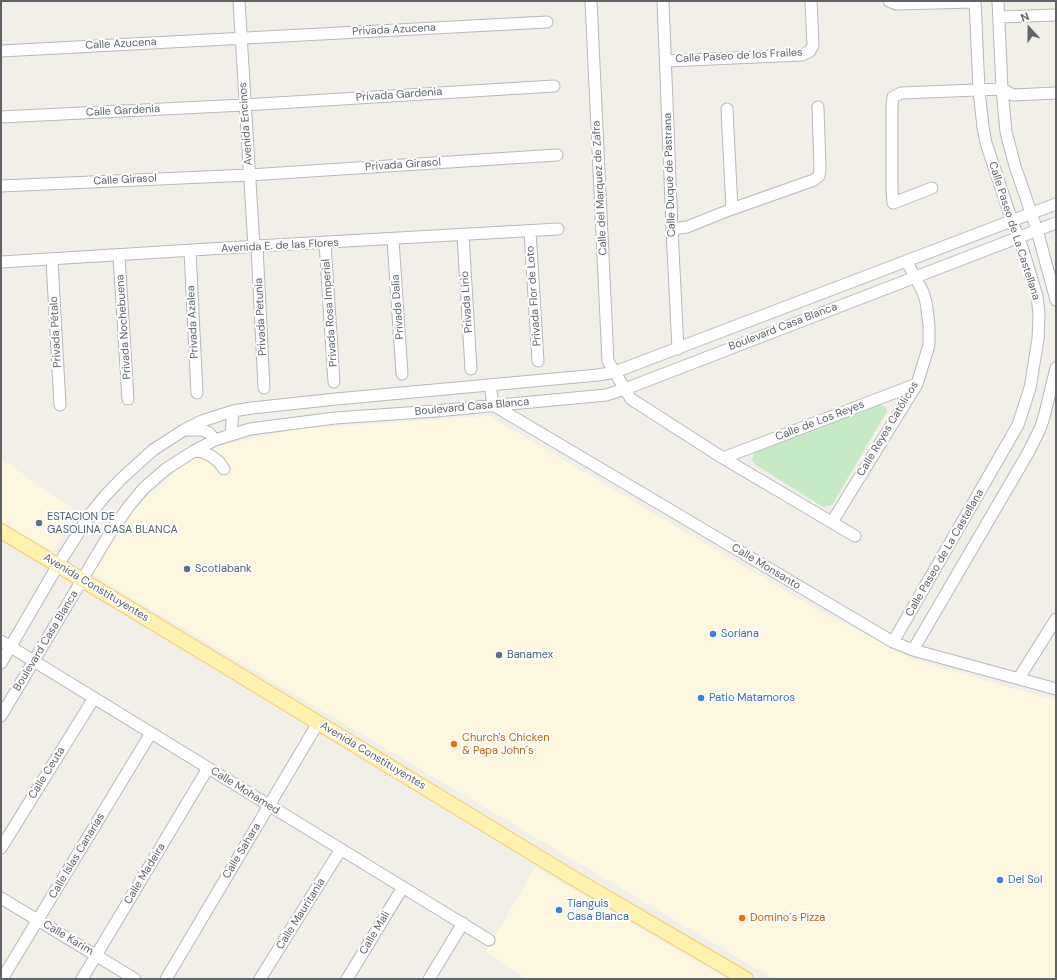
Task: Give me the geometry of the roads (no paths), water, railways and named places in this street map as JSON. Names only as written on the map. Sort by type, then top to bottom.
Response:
[{"type":"main road","name":"Avenida Constituyentes","points":[[1,531],[575,879],[746,979]]},
{"type":"street","name":"Avenida Encinos","points":[[239,1],[244,105],[255,246]]},
{"type":"street","name":"Calle del Marquez de Zafra","points":[[591,1],[608,361],[615,372]]},
{"type":"street","name":"Calle Duque de Pastrana","points":[[663,1],[678,349]]},
{"type":"street","name":"Calle Paseo de los Frailes","points":[[666,61],[802,55],[810,51],[813,45],[811,1]]},
{"type":"street","points":[[889,1],[896,4],[975,1]]},
{"type":"street","name":"Calle Paseo de La Castellana","points":[[893,642],[1018,425],[1034,369],[1038,339],[1039,314],[1037,296],[986,143],[979,90],[975,1]]},
{"type":"street","name":"Calle Paseo de La Castellana","points":[[998,1],[1002,89],[1006,132],[1015,166],[1032,213],[1056,300]]},
{"type":"street","points":[[999,17],[1056,15]]},
{"type":"street","name":"Privada Azucena","points":[[241,38],[547,22]]},
{"type":"street","name":"Calle Azucena","points":[[1,51],[241,38]]},
{"type":"street","name":"Privada Gardenia","points":[[244,105],[554,86]]},
{"type":"street","points":[[932,188],[893,203],[892,106],[894,97],[901,93],[1002,89],[1014,95],[1056,92]]},
{"type":"street","name":"Calle Gardenia","points":[[1,117],[244,105]]},
{"type":"street","points":[[672,229],[687,227],[732,209],[814,180],[819,176],[818,107]]},
{"type":"street","points":[[727,108],[732,209]]},
{"type":"street","name":"Privada Girasol","points":[[249,175],[557,155]]},
{"type":"street","name":"Calle Girasol","points":[[1,186],[249,175]]},
{"type":"street","name":"Boulevard Casa Blanca","points":[[1,663],[6,644],[91,513],[121,479],[153,450],[184,430],[208,418],[233,411],[336,399],[598,375],[615,372],[1056,204]]},
{"type":"street","name":"Boulevard Casa Blanca","points":[[1,716],[110,533],[134,500],[144,488],[166,469],[194,451],[215,440],[250,429],[335,418],[606,395],[1056,223]]},
{"type":"street","name":"Avenida E. de las Flores","points":[[1,262],[119,256],[255,246],[393,240],[558,230]]},
{"type":"street","name":"Privada Flor de Loto","points":[[530,231],[538,361]]},
{"type":"street","name":"Privada Lirio","points":[[463,235],[471,369]]},
{"type":"street","name":"Privada Dalia","points":[[393,240],[402,374]]},
{"type":"street","name":"Privada Rosa Imperial","points":[[325,243],[334,382]]},
{"type":"street","name":"Privada Petunia","points":[[255,246],[264,388]]},
{"type":"street","name":"Privada Azalea","points":[[190,251],[197,393]]},
{"type":"street","name":"Privada Nochebuena","points":[[119,256],[128,399]]},
{"type":"street","name":"Privada Pétalo","points":[[52,260],[60,405]]},
{"type":"street","name":"Calle Reyes Católicos","points":[[832,522],[917,384],[929,345],[926,302],[907,262]]},
{"type":"street","points":[[715,335],[721,351]]},
{"type":"street","name":"Calle Paseo de La Castellana","points":[[913,650],[1040,430],[1056,368]]},
{"type":"street","points":[[615,372],[631,399],[722,458],[855,536]]},
{"type":"street","name":"Calle de Los Reyes","points":[[722,458],[917,384]]},
{"type":"street","points":[[490,385],[493,405]]},
{"type":"street","name":"Calle Monsanto","points":[[493,405],[893,642],[913,650],[1019,678],[1056,690]]},
{"type":"street","points":[[231,434],[233,411]]},
{"type":"street","points":[[184,430],[202,430],[209,433],[215,440]]},
{"type":"street","points":[[194,451],[203,452],[211,456],[219,462],[224,469]]},
{"type":"street","points":[[1019,678],[1056,619]]},
{"type":"street","name":"Calle Mohamed","points":[[6,644],[489,940]]},
{"type":"street","name":"Calle Ceuta","points":[[1,848],[94,698]]},
{"type":"street","name":"Calle Sahara","points":[[166,979],[318,723]]},
{"type":"street","name":"Calle Islas Canarias","points":[[2,979],[152,733]]},
{"type":"street","name":"Calle Madeira","points":[[82,979],[208,768]]},
{"type":"street","name":"Calle Mauritania","points":[[260,979],[341,849]]},
{"type":"street","name":"Calle Mali","points":[[347,979],[403,887]]},
{"type":"street","name":"Calle Karim","points":[[1,898],[135,979]]},
{"type":"street","points":[[429,979],[463,924]]},
{"type":"place","name":"ESTACION DE GASOLINA CASA BLANCA","points":[[39,523]]},
{"type":"place","name":"Scotiabank","points":[[187,569]]},
{"type":"place","name":"Soriana","points":[[713,634]]},
{"type":"place","name":"Banamex","points":[[499,655]]},
{"type":"place","name":"Patio Matamoros","points":[[701,698]]},
{"type":"place","name":"Church's Chicken & Papa John´s","points":[[454,744]]},
{"type":"place","name":"Del Sol","points":[[1000,880]]},
{"type":"place","name":"Tianguis Casa Blanca","points":[[559,910]]},
{"type":"place","name":"Domino´s Pizza","points":[[742,918]]}]
